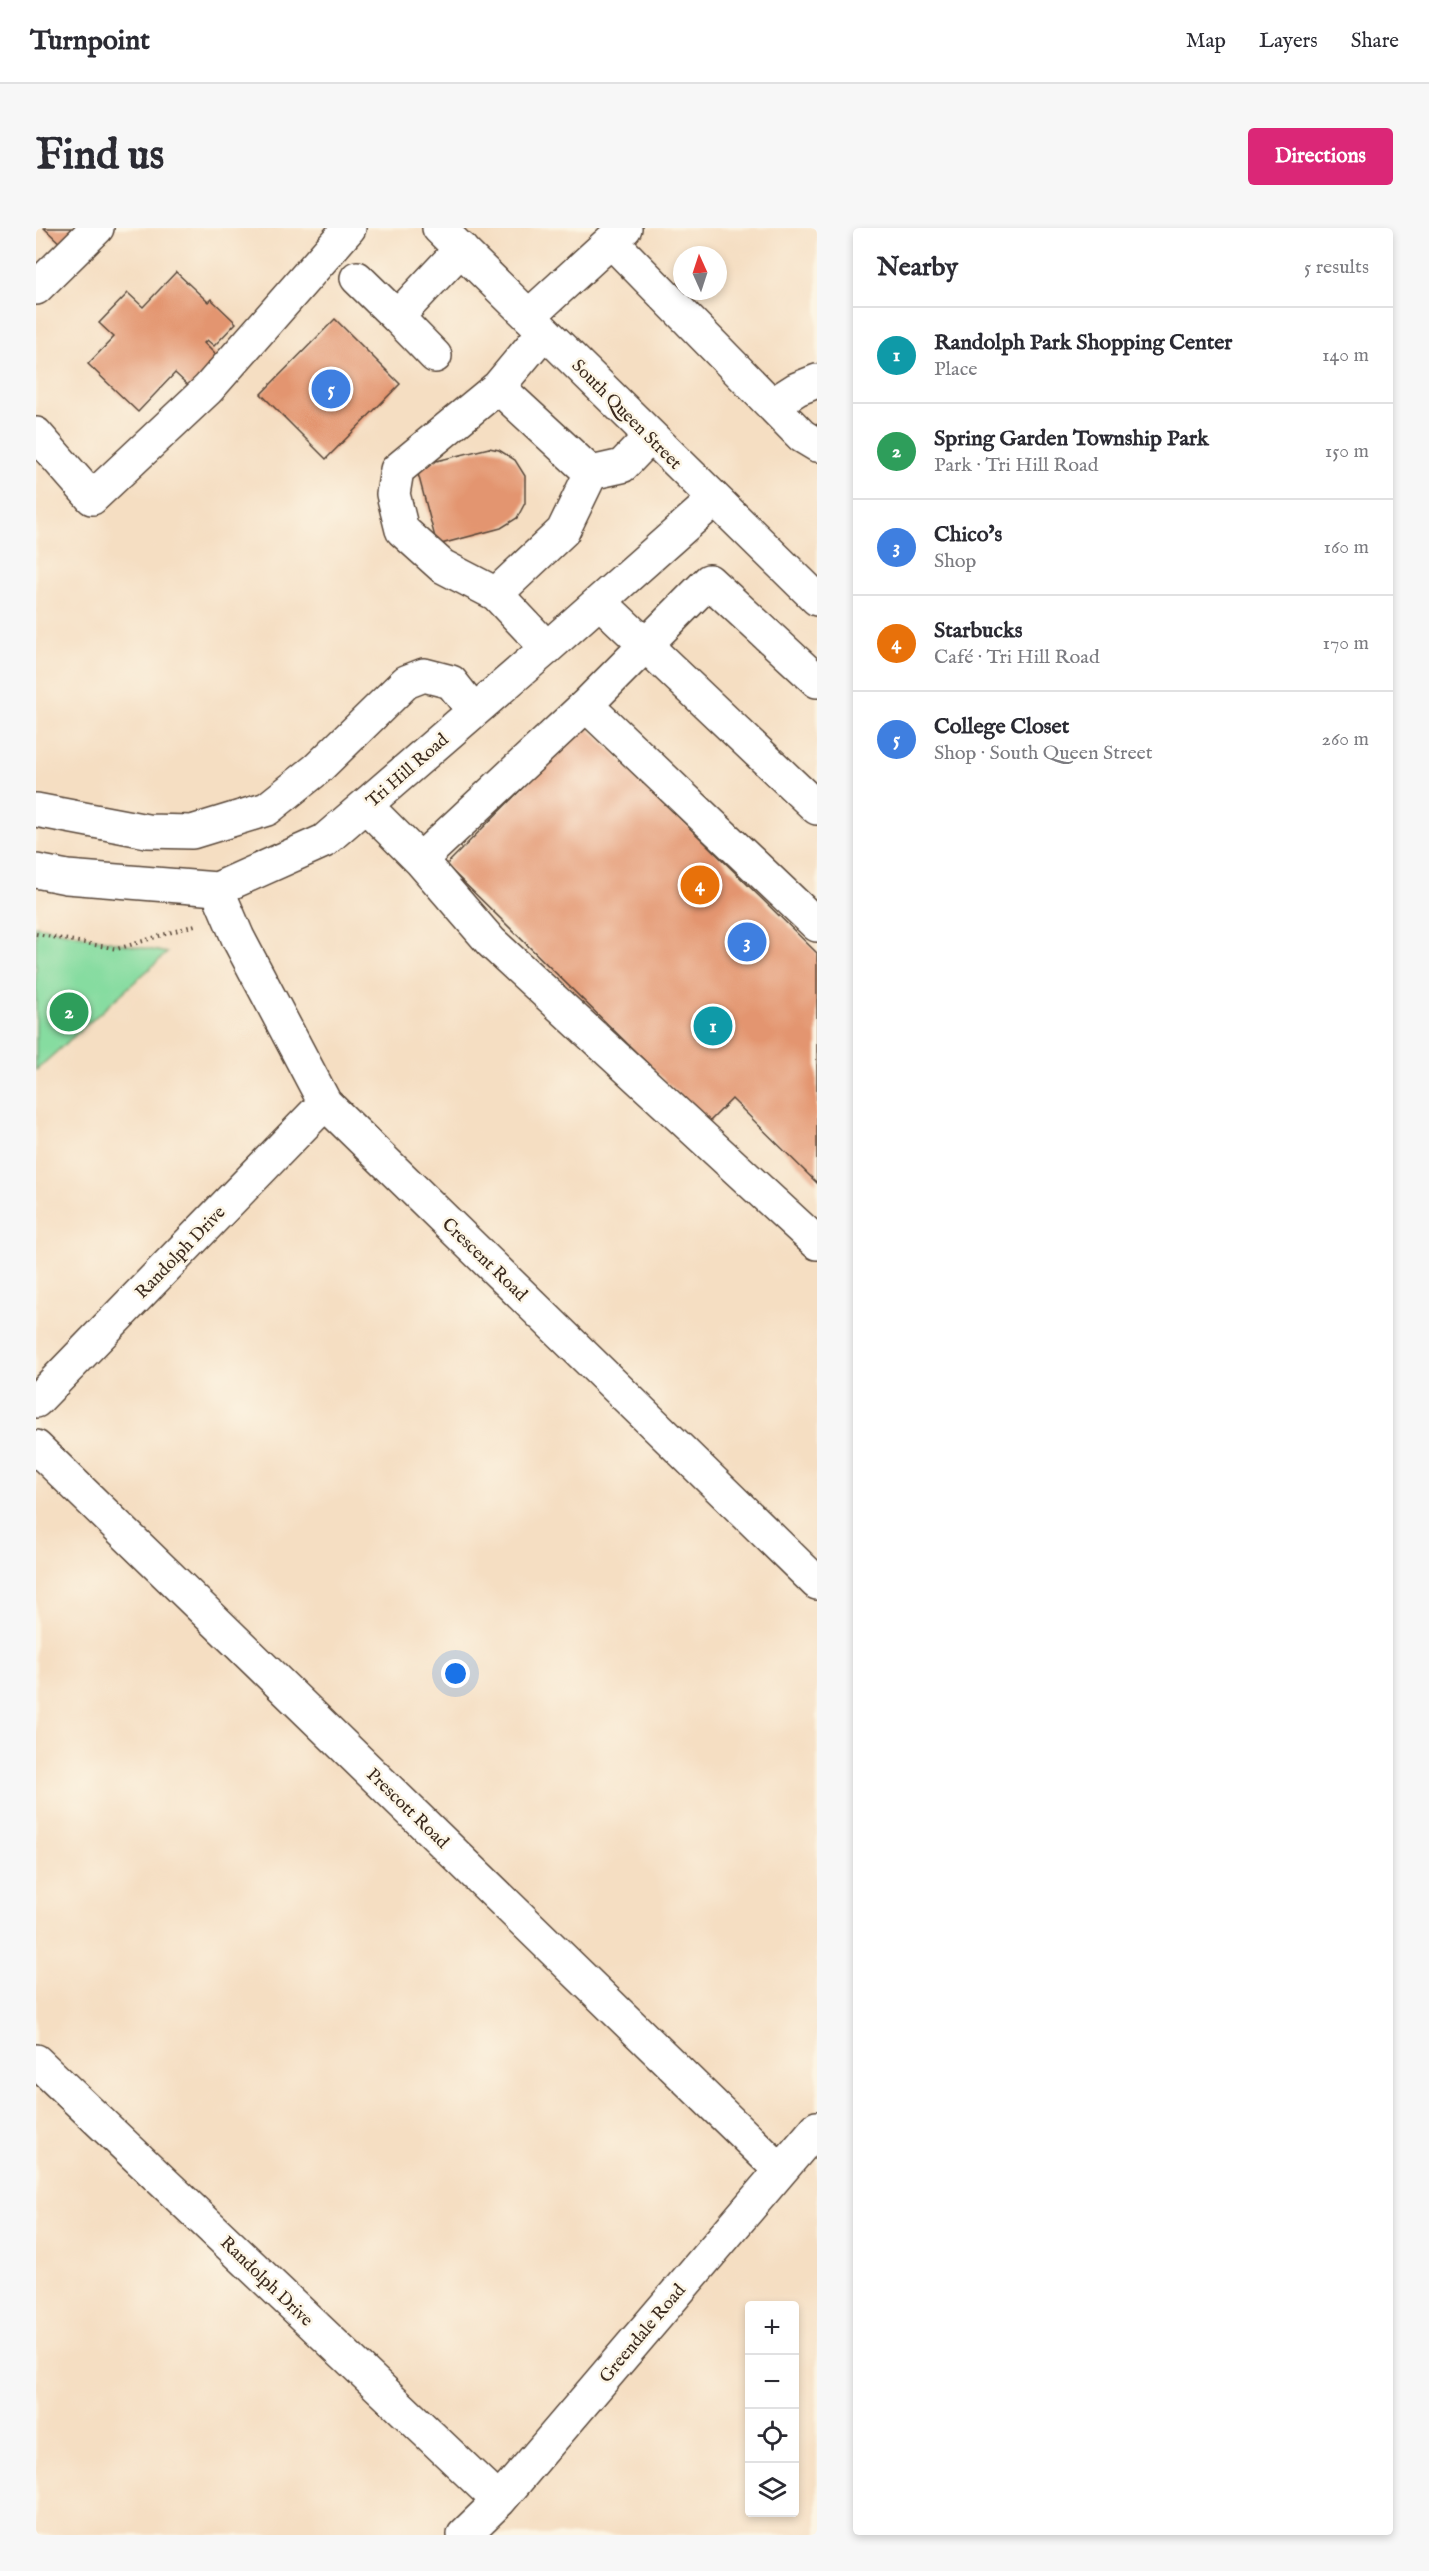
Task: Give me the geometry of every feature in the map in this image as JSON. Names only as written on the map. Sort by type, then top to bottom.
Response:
[{"type":"street","points":[[42,270],[97,228]]},
{"type":"street","points":[[36,434],[92,498],[208,388],[349,228]]},
{"type":"street","points":[[547,648],[496,594],[442,566],[402,530],[393,494],[397,470],[498,387],[536,324],[618,235],[772,405],[802,436],[817,445]]},
{"type":"street","points":[[397,317],[450,239]]},
{"type":"street","name":"South Queen Street","points":[[450,239],[817,599]]},
{"type":"street","points":[[357,279],[435,356]]},
{"type":"street","points":[[772,405],[797,389],[817,381]]},
{"type":"street","points":[[498,387],[591,473]]},
{"type":"street","points":[[591,473],[622,466],[650,437]]},
{"type":"street","points":[[496,594],[563,531],[591,473]]},
{"type":"street","name":"Tri Hill Road","points":[[36,871],[222,902],[324,841],[714,500]]},
{"type":"street","points":[[420,860],[586,705],[709,581],[817,681]]},
{"type":"street","points":[[600,602],[817,807]]},
{"type":"street","points":[[36,810],[147,831],[192,832],[267,809],[317,769],[406,682],[415,678],[424,675],[451,682],[474,711]]},
{"type":"street","points":[[586,705],[817,925]]},
{"type":"street","points":[[366,806],[420,860],[491,942],[817,1243]]},
{"type":"street","name":"Crescent Road","points":[[222,902],[325,1103],[817,1583]]},
{"type":"street","name":"Randolph Drive","points":[[36,1401],[325,1103]]},
{"type":"street","name":"Prescott Road","points":[[36,1447],[780,2170]]},
{"type":"street","name":"Randolph Drive","points":[[36,2061],[499,2501]]},
{"type":"street","name":"Greendale Road","points":[[464,2535],[499,2501],[817,2128]]},
{"type":"path","points":[[36,934],[117,949],[222,902]]},
{"type":"green space","points":[[36,926],[167,953],[36,1070]]},
{"type":"building","points":[[44,228],[83,228],[64,247]]},
{"type":"building","points":[[176,272],[208,302],[211,299],[236,323],[214,346],[207,340],[204,343],[219,358],[191,388],[175,373],[138,412],[88,364],[114,337],[99,323],[128,293],[143,307]]},
{"type":"building","points":[[335,319],[400,384],[326,459],[261,394]]},
{"type":"building","points":[[489,448],[499,450],[515,460],[525,476],[525,503],[517,518],[501,528],[437,545],[416,466]]},
{"type":"building","points":[[585,725],[817,953],[817,1183],[732,1099],[708,1123],[446,865]]},
{"type":"place","name":"College Closet","points":[[331,389]]},
{"type":"place","name":"Starbucks","points":[[700,885]]},
{"type":"place","name":"Chico's","points":[[747,942]]},
{"type":"place","name":"Spring Garden Township Park","points":[[69,1012]]},
{"type":"place","name":"Randolph Park Shopping Center","points":[[713,1026]]}]
